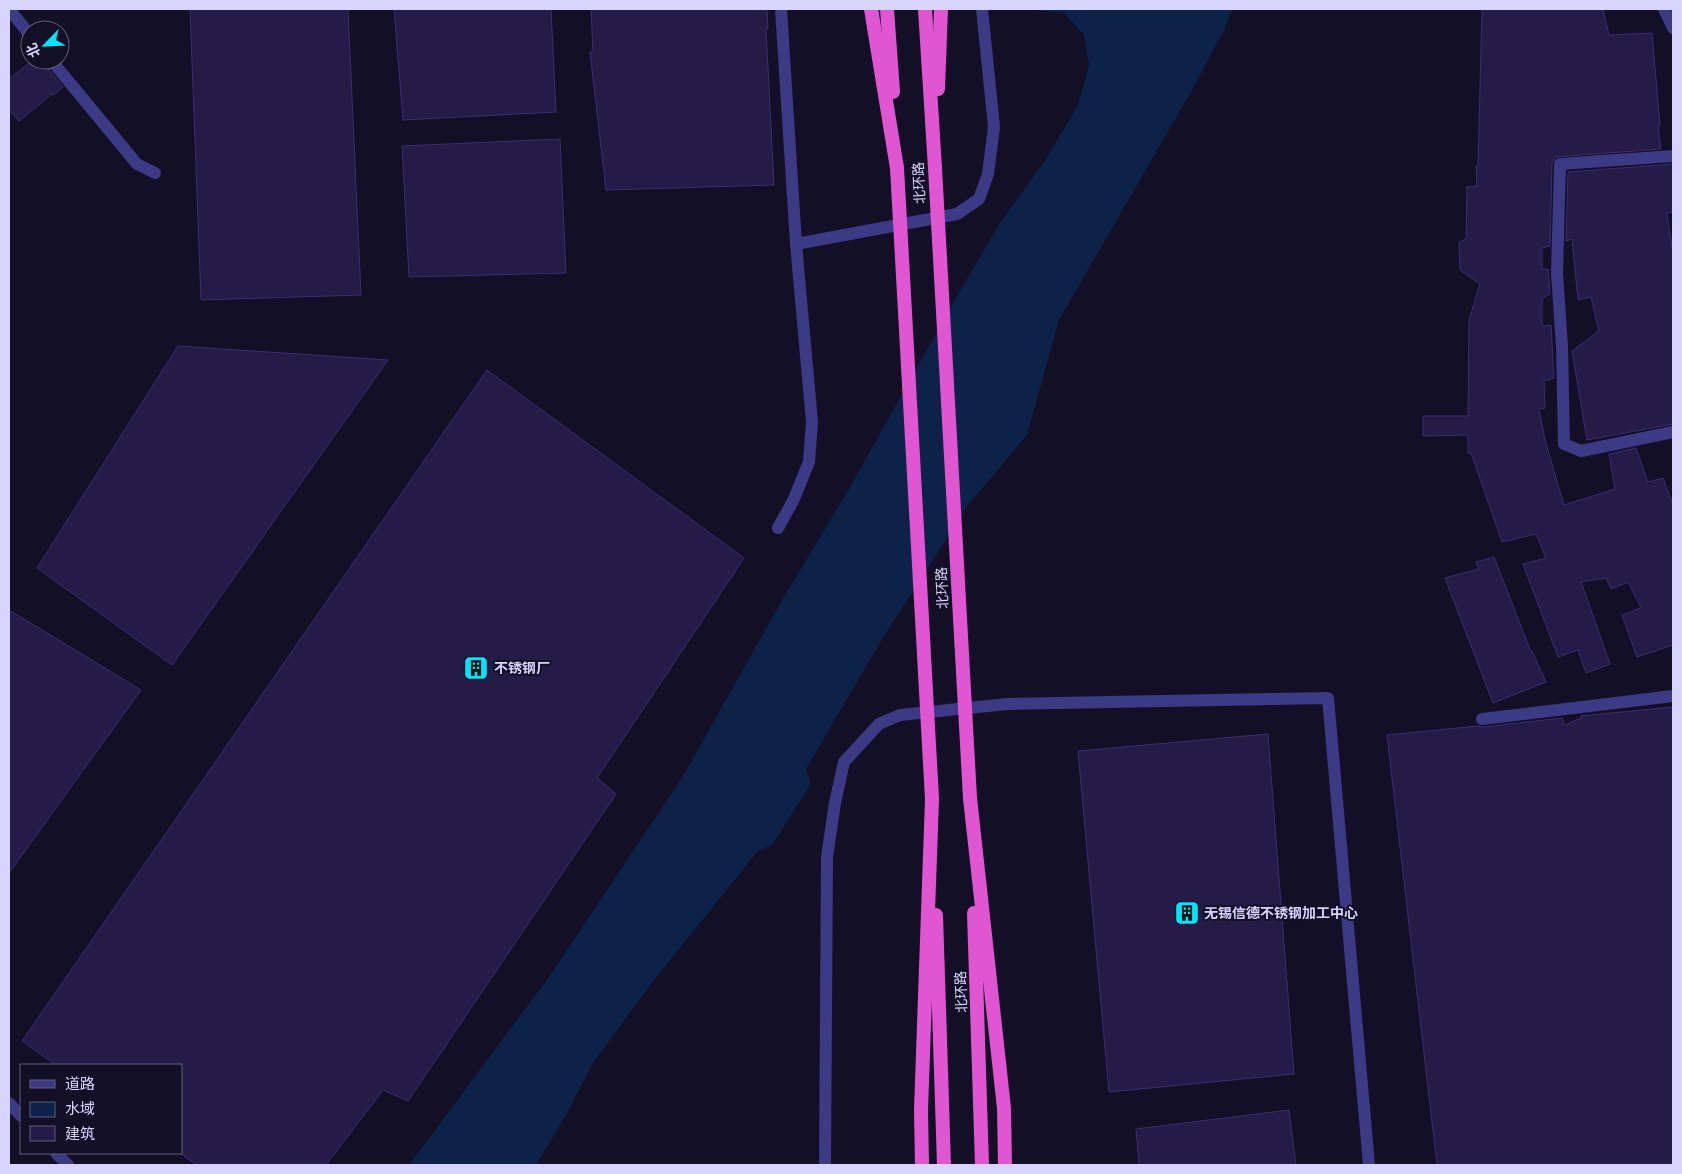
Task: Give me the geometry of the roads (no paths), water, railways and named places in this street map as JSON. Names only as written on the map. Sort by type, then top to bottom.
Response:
[{"type":"highway","points":[[871,9],[897,168]]},
{"type":"highway","name":"北环路","points":[[887,9],[932,799],[944,1165]]},
{"type":"highway","name":"北环路","points":[[925,9],[970,798],[982,1165]]},
{"type":"highway","points":[[935,168],[941,9]]},
{"type":"highway","points":[[970,798],[1004,1108],[1005,1165]]},
{"type":"highway","points":[[922,1165],[921,1110],[932,799]]},
{"type":"street","points":[[9,9],[20,23]]},
{"type":"street","points":[[778,528],[794,501],[809,462],[812,422],[796,244],[781,9]]},
{"type":"street","points":[[796,244],[957,214],[979,199],[988,174],[994,127],[982,9]]},
{"type":"street","points":[[1664,9],[1673,28]]},
{"type":"street","points":[[59,70],[137,164],[155,173]]},
{"type":"street","points":[[1673,156],[1560,164],[1557,274],[1562,346],[1564,444],[1581,450],[1673,432]]},
{"type":"street","points":[[1482,720],[1673,696]]},
{"type":"street","points":[[825,1165],[827,857],[835,802],[844,762],[878,724],[900,715],[1006,704],[1328,698],[1370,1165]]},
{"type":"street","points":[[9,1103],[20,1115]]},
{"type":"street","points":[[57,1154],[68,1165]]},
{"type":"water","points":[[1025,9],[1233,9],[1192,90],[1059,320],[1027,435],[968,505],[881,641],[806,769],[811,784],[772,845],[758,851],[654,980],[593,1063],[565,1117],[536,1165],[409,1165],[549,977],[682,778],[781,602],[849,489],[957,296],[1000,223],[1046,159],[1078,105],[1089,65],[1084,35],[1064,13]]},
{"type":"place","name":"不锈钢厂","points":[[476,668]]},
{"type":"place","name":"无锡信德不锈钢加工中心","points":[[1187,913]]}]
